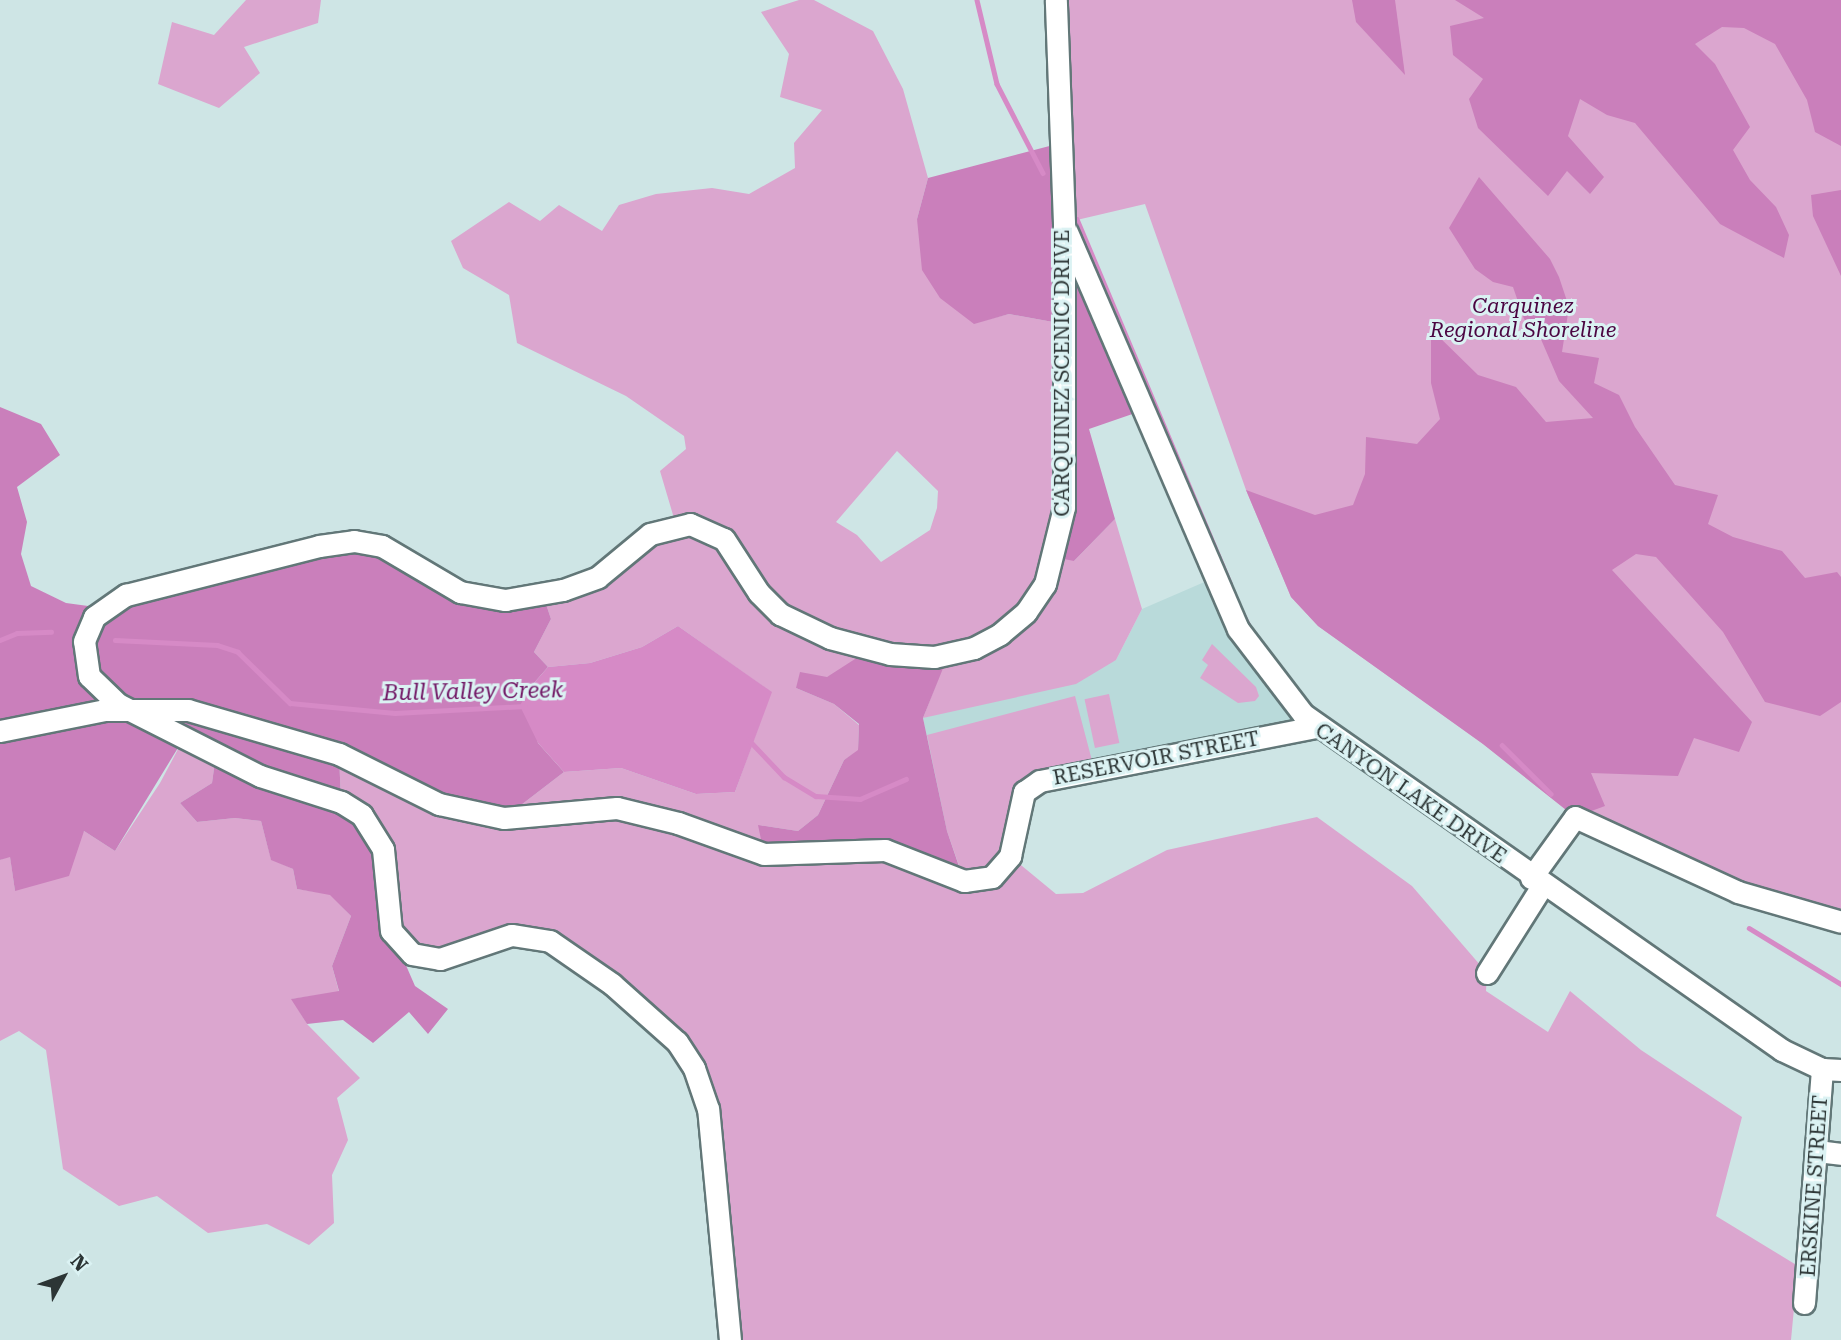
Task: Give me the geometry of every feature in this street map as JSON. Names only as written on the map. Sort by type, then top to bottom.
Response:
[{"type":"street","name":"CARQUINEZ SCENIC DRIVE","points":[[730,1340],[708,1109],[694,1068],[677,1042],[575,954],[543,939],[498,937],[440,959],[412,954],[391,931],[383,849],[362,815],[341,802],[260,776],[128,710],[98,688],[85,666],[88,627],[103,608],[126,595],[354,541],[396,553],[460,592],[505,600],[563,590],[598,578],[650,534],[690,524],[724,539],[769,604],[809,630],[869,650],[909,657],[948,656],[987,642],[1014,623],[1037,598],[1051,569],[1061,529],[1065,486],[1064,223],[1056,0]]},
{"type":"street","name":"CANYON LAKE DRIVE","points":[[1064,223],[1238,629],[1316,727],[1782,1051],[1832,1069]]},
{"type":"street","name":"RESERVOIR STREET","points":[[0,731],[105,710],[188,710],[339,754],[439,804],[504,818],[617,808],[678,823],[764,854],[885,850],[964,881],[992,877],[1010,856],[1024,792],[1040,781],[1316,727]]},
{"type":"street","points":[[1487,973],[1575,817],[1738,892],[1841,922]]},
{"type":"street","name":"ERSKINE STREET","points":[[1804,1303],[1817,1151],[1832,1069]]},
{"type":"street","points":[[1817,1151],[1841,1154]]},
{"type":"shaded area","points":[[1352,0],[1395,0],[1405,75],[1356,22]]},
{"type":"shaded area","points":[[1455,0],[1841,0],[1841,146],[1815,132],[1807,100],[1775,44],[1744,28],[1722,27],[1695,44],[1715,64],[1750,127],[1733,150],[1750,180],[1776,207],[1789,235],[1784,258],[1720,224],[1635,123],[1607,115],[1580,99],[1568,136],[1604,177],[1590,194],[1567,171],[1548,196],[1478,128],[1469,99],[1483,79],[1453,55],[1450,26],[1484,18]]},
{"type":"shaded area","points":[[1061,143],[1064,223],[1144,410],[1089,429],[1115,519],[1074,561],[1054,557],[1064,324],[1009,314],[974,324],[940,298],[922,270],[917,219],[928,178]]},
{"type":"shaded area","points":[[1479,177],[1550,259],[1559,277],[1569,307],[1562,352],[1599,358],[1594,383],[1619,395],[1635,427],[1675,485],[1718,495],[1708,524],[1733,537],[1782,551],[1805,578],[1837,572],[1841,577],[1841,702],[1820,716],[1765,702],[1723,632],[1656,557],[1636,554],[1612,570],[1752,722],[1739,752],[1694,738],[1678,776],[1591,773],[1605,806],[1575,817],[1483,744],[1318,626],[1291,597],[1246,490],[1315,515],[1353,505],[1365,474],[1366,437],[1417,444],[1440,419],[1431,383],[1431,329],[1478,375],[1516,387],[1546,422],[1593,418],[1559,381],[1540,337],[1524,319],[1513,287],[1493,282],[1475,269],[1449,228]]},
{"type":"shaded area","points":[[1841,190],[1841,276],[1813,216],[1811,195]]},
{"type":"shaded area","points":[[0,407],[41,424],[60,455],[17,487],[27,522],[21,554],[31,586],[66,603],[103,608],[354,541],[447,586],[543,595],[551,619],[534,652],[548,667],[527,691],[538,743],[564,772],[504,818],[339,754],[341,802],[370,824],[391,931],[415,986],[448,1009],[428,1034],[409,1012],[373,1043],[343,1020],[307,1024],[291,999],[339,991],[332,966],[351,916],[330,895],[297,889],[293,869],[271,860],[261,821],[235,818],[197,822],[180,803],[212,783],[216,754],[184,738],[115,851],[84,831],[69,876],[15,891],[10,857],[0,860]]},
{"type":"shaded area","points":[[1216,577],[1316,727],[1040,781],[947,831],[923,718],[1116,660],[1142,609]]},
{"type":"shaded area","points":[[678,626],[772,692],[735,792],[696,794],[621,768],[564,772],[538,743],[520,706],[527,691],[548,667],[590,663],[642,647]]},
{"type":"shaded area","points":[[869,650],[948,656],[923,718],[947,831],[964,881],[885,850],[764,854],[758,825],[798,831],[818,815],[844,760],[858,750],[859,724],[834,704],[796,688],[800,672],[827,677]]},
{"type":"green space","points":[[246,0],[321,0],[318,23],[244,47],[260,73],[219,108],[158,84],[172,22],[214,35]]},
{"type":"green space","points":[[799,0],[814,0],[873,31],[903,89],[928,178],[917,219],[974,323],[1009,314],[1064,324],[1074,561],[1115,519],[1142,609],[1116,660],[1076,684],[923,718],[947,656],[827,677],[796,688],[834,704],[859,725],[858,751],[844,760],[818,815],[798,831],[758,825],[885,850],[964,880],[947,831],[927,735],[1075,696],[1095,772],[1040,781],[1011,857],[1056,894],[1083,893],[1167,850],[1317,817],[1412,886],[1487,973],[1486,991],[1548,1032],[1570,991],[1641,1050],[1742,1117],[1716,1216],[1798,1266],[1791,1340],[730,1340],[694,1068],[550,941],[412,954],[341,802],[339,754],[504,818],[564,772],[621,768],[696,794],[735,792],[771,692],[678,626],[642,647],[590,663],[548,667],[534,652],[551,619],[543,595],[676,525],[660,471],[686,449],[684,436],[626,396],[517,343],[509,295],[463,268],[451,241],[509,202],[540,221],[559,205],[602,231],[619,205],[656,194],[712,188],[749,194],[795,168],[794,143],[822,110],[780,97],[789,54],[761,12]],"holes":[[[897,451],[938,491],[937,508],[930,530],[881,562],[857,535],[836,522]]]},
{"type":"green space","name":"Carquinez Regional Shoreline","points":[[1056,0],[1841,0],[1841,922],[1575,817],[1483,744],[1318,626],[1291,597],[1246,490],[1145,204],[1064,223]]},
{"type":"green space","points":[[1212,644],[1256,687],[1259,696],[1255,701],[1238,703],[1200,678],[1208,665],[1202,660]]},
{"type":"green space","points":[[1109,694],[1119,743],[1095,748],[1085,699]]},
{"type":"green space","points":[[184,738],[216,754],[212,783],[180,803],[197,822],[235,818],[261,821],[271,859],[293,869],[297,889],[330,894],[351,916],[332,966],[339,992],[292,999],[307,1024],[360,1078],[337,1098],[348,1140],[332,1175],[334,1223],[309,1245],[267,1224],[208,1233],[157,1196],[119,1206],[63,1169],[46,1050],[19,1031],[0,1041],[0,860],[10,856],[15,891],[84,831],[115,851],[160,783]]},
{"type":"waterway","points":[[977,0],[997,84],[1043,173]]},
{"type":"waterway","points":[[1077,219],[1230,583]]},
{"type":"waterway","points":[[1243,614],[1248,624]]},
{"type":"waterway","name":"Bull Valley Creek","points":[[0,640],[17,633],[51,632]]},
{"type":"waterway","name":"Bull Valley Creek","points":[[115,640],[217,645],[238,652],[290,703],[395,713],[525,706]]},
{"type":"waterway","name":"Bull Valley Creek","points":[[749,740],[784,777],[816,796],[860,799],[906,779]]},
{"type":"waterway","name":"Bull Valley Creek","points":[[1502,745],[1551,794]]},
{"type":"waterway","name":"Bull Valley Creek","points":[[1749,928],[1841,984]]}]
